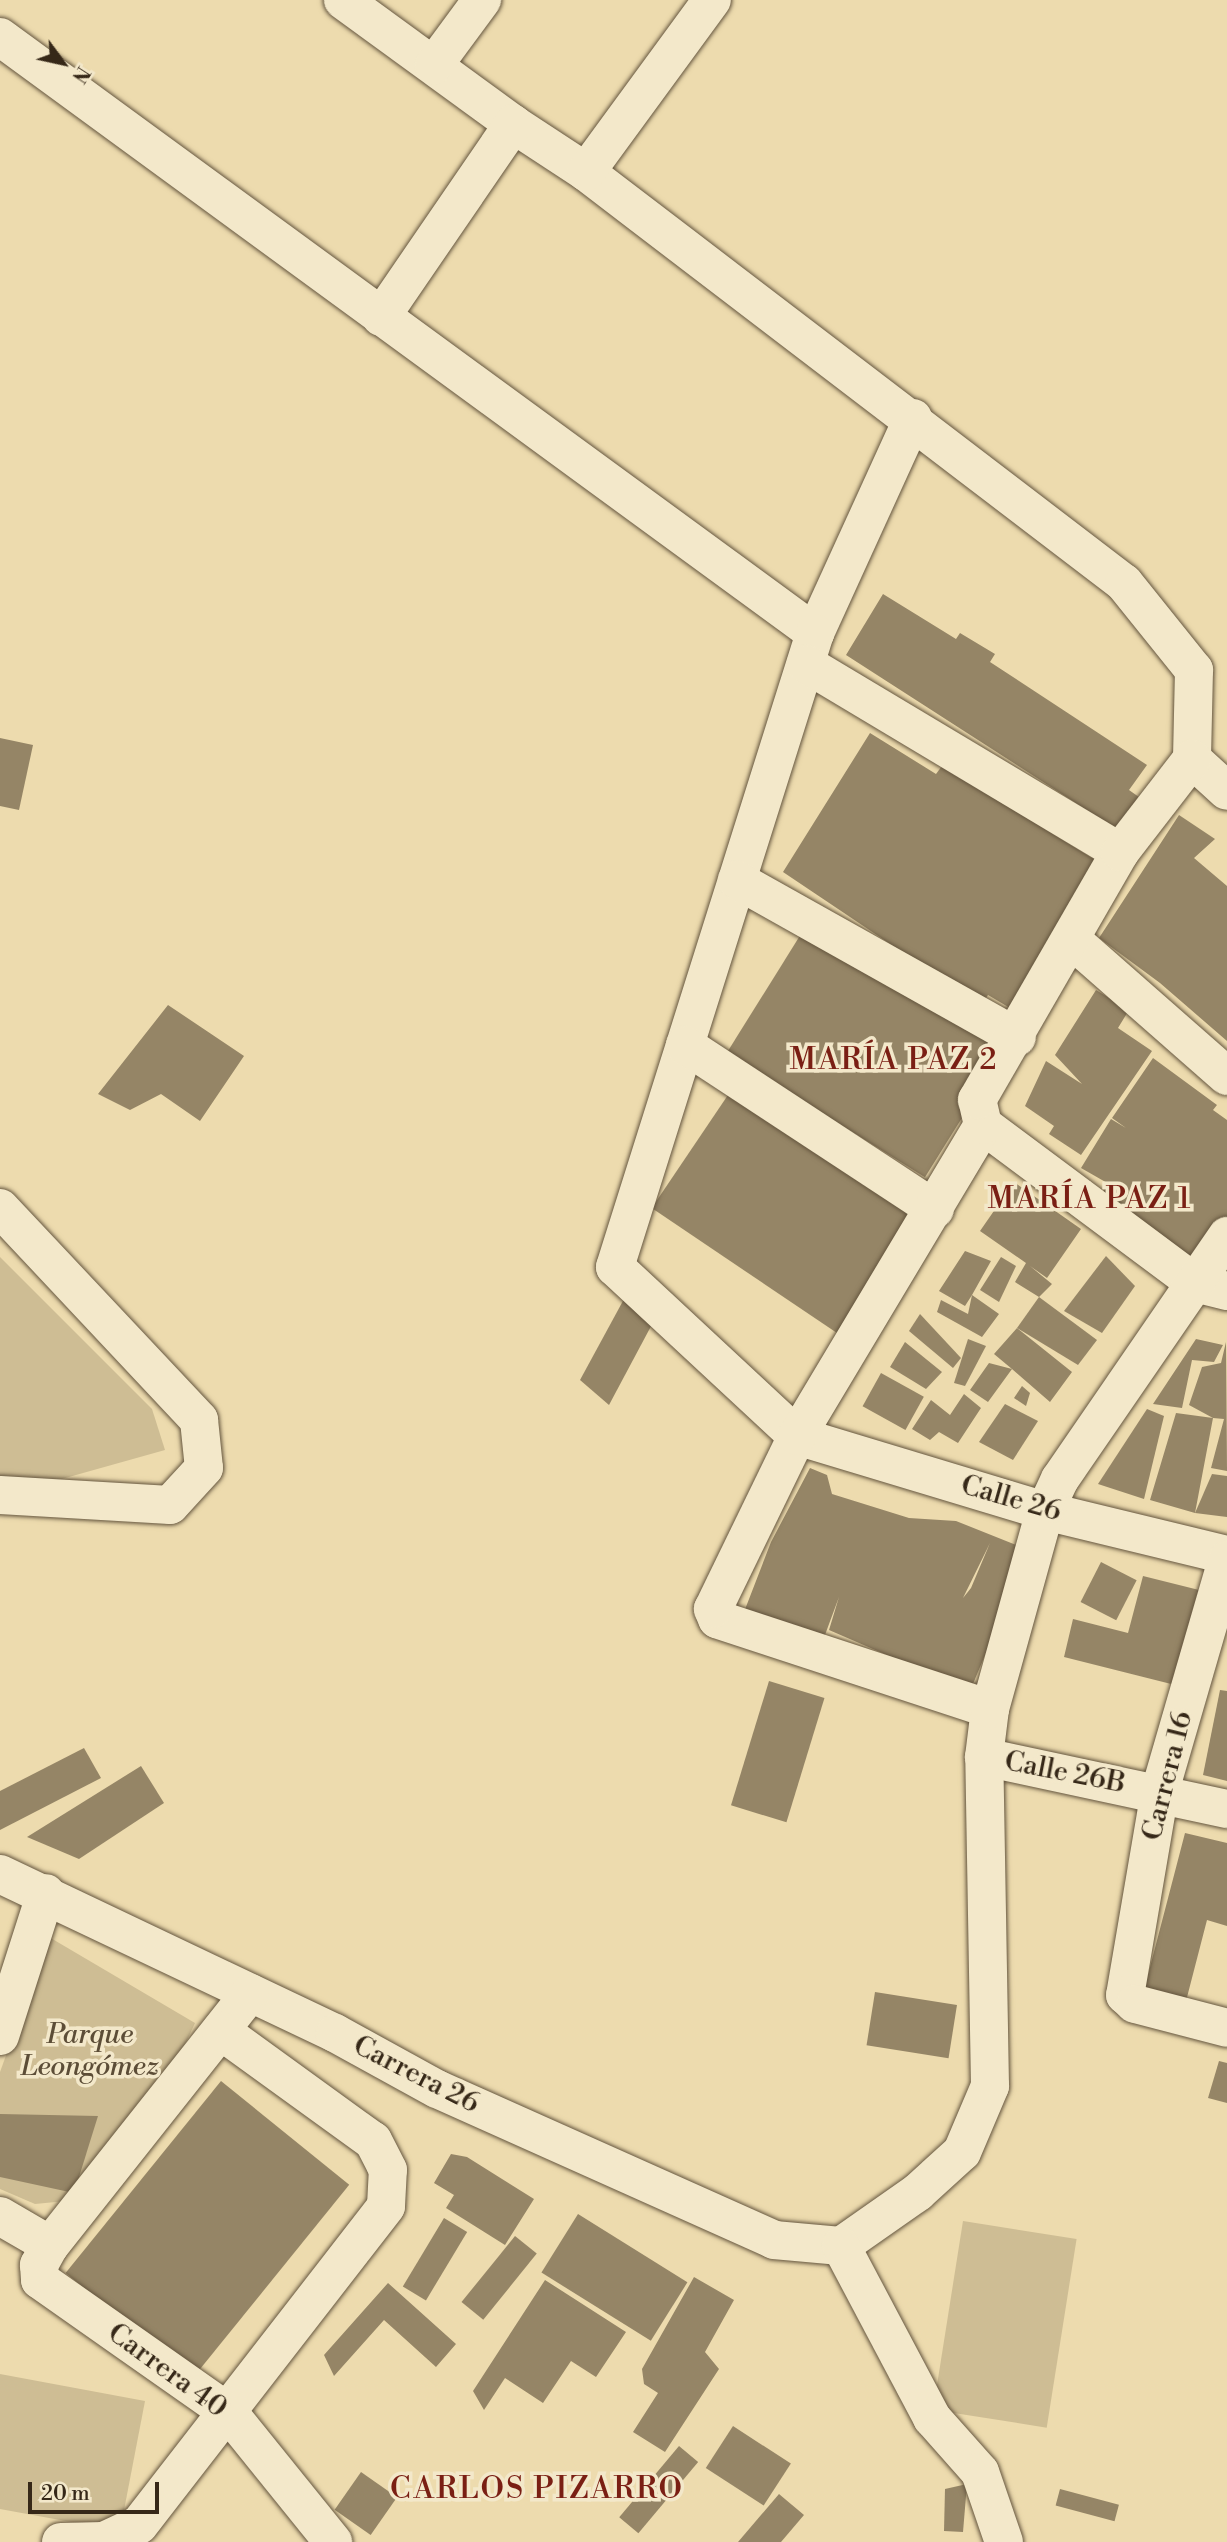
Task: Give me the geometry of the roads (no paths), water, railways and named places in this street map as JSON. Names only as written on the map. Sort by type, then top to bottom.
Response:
[{"type":"street","points":[[343,0],[513,124],[586,172],[914,418],[1124,583],[1194,670],[1192,760],[1121,852],[1017,1037],[976,1100],[983,1125],[1211,1287]]},
{"type":"street","points":[[434,65],[482,0]]},
{"type":"street","points":[[586,172],[712,0]]},
{"type":"street","points":[[0,37],[381,317],[811,648],[1121,852]]},
{"type":"street","points":[[381,317],[513,124]]},
{"type":"street","points":[[797,1436],[615,1267],[811,648],[914,418]]},
{"type":"street","points":[[1192,760],[1227,790]]},
{"type":"street","points":[[737,880],[1017,1037]]},
{"type":"street","points":[[1072,940],[1227,1076]]},
{"type":"street","points":[[685,1045],[935,1209]]},
{"type":"street","points":[[983,1125],[797,1436],[713,1609],[717,1619],[990,1709]]},
{"type":"street","points":[[0,1208],[199,1420],[204,1468],[170,1505],[0,1495]]},
{"type":"street","points":[[1004,2542],[981,2472],[932,2418],[841,2246],[918,2192],[962,2152],[990,2086],[984,1756],[990,1709],[1045,1511],[1060,1479],[1211,1287],[1227,1236]]},
{"type":"street","name":"Calle 26","points":[[797,1436],[1045,1511],[1227,1558]]},
{"type":"street","name":"Carrera 16","points":[[1227,1558],[1160,1791],[1125,1995],[1135,2004],[1227,2028]]},
{"type":"street","name":"Calle 26B","points":[[984,1756],[1160,1791],[1227,1809]]},
{"type":"street","name":"Carrera 26","points":[[0,1874],[46,1893],[250,1993],[437,2089],[775,2239],[841,2246]]},
{"type":"street","points":[[0,2036],[46,1893]]},
{"type":"street","points":[[45,2262],[250,1993]]},
{"type":"street","points":[[61,2542],[104,2541],[139,2525],[229,2413],[386,2206],[388,2170],[373,2141],[221,2031]]},
{"type":"street","name":"Carrera 40","points":[[0,2216],[45,2262],[229,2413],[333,2542]]},
{"type":"district","name":"MARÍA PAZ 2","points":[[894,1060]]},
{"type":"district","name":"MARÍA PAZ 1","points":[[1090,1199]]},
{"type":"district","name":"CARLOS PIZARRO","points":[[537,2489]]},
{"type":"park label","name":"Parque Leongómez","points":[[90,2051]]}]
